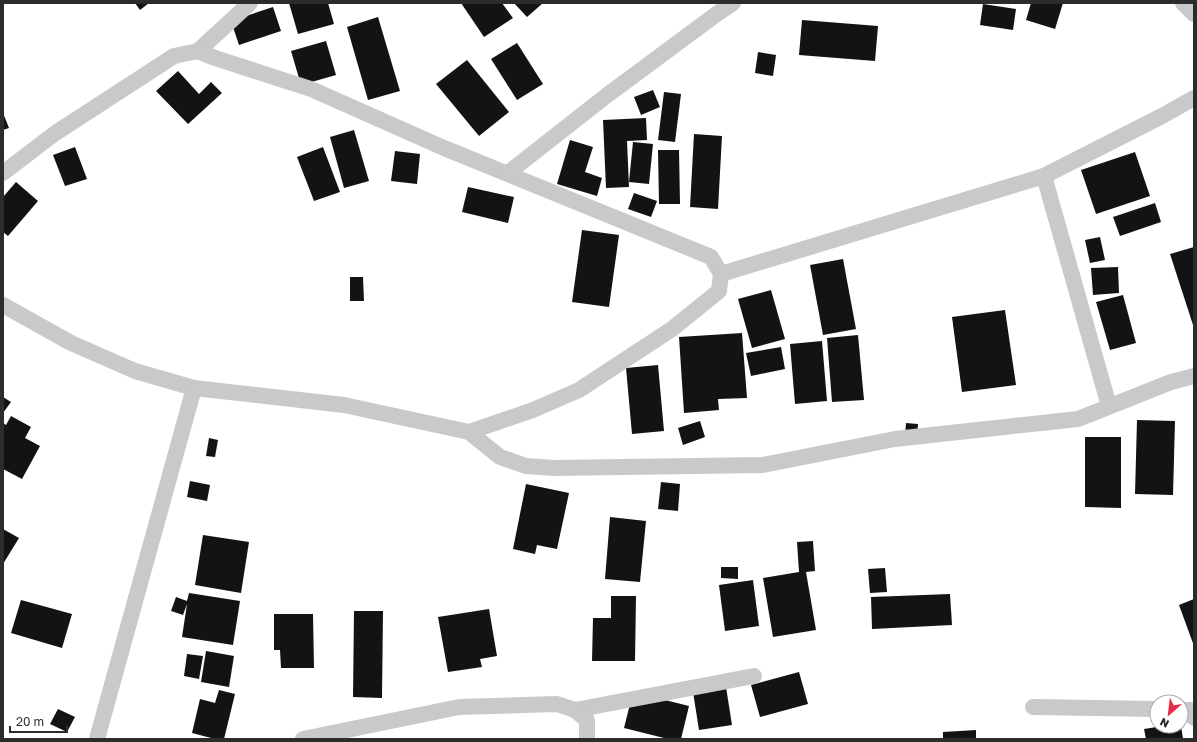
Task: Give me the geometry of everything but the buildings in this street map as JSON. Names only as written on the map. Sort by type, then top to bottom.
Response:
[{"type":"street","points":[[198,51],[250,3]]},
{"type":"street","points":[[508,173],[612,92],[733,3]]},
{"type":"street","points":[[1183,3],[1194,14]]},
{"type":"street","points":[[3,173],[54,134],[174,56],[198,51],[312,89],[444,148],[711,257],[721,274],[719,291],[672,329],[580,390],[533,410],[469,432]]},
{"type":"street","points":[[721,274],[1044,176],[1162,116],[1194,98]]},
{"type":"street","points":[[1044,176],[1109,406]]},
{"type":"street","points":[[3,305],[71,343],[135,371],[194,388],[344,405],[469,432],[500,457],[526,466],[555,468],[763,464],[895,439],[1078,419],[1171,382],[1194,376]]},
{"type":"street","points":[[97,739],[194,388]]},
{"type":"street","points":[[575,710],[754,676]]},
{"type":"street","points":[[303,739],[459,707],[557,704],[575,710],[587,720],[587,739]]},
{"type":"street","points":[[1033,707],[1149,709]]}]
